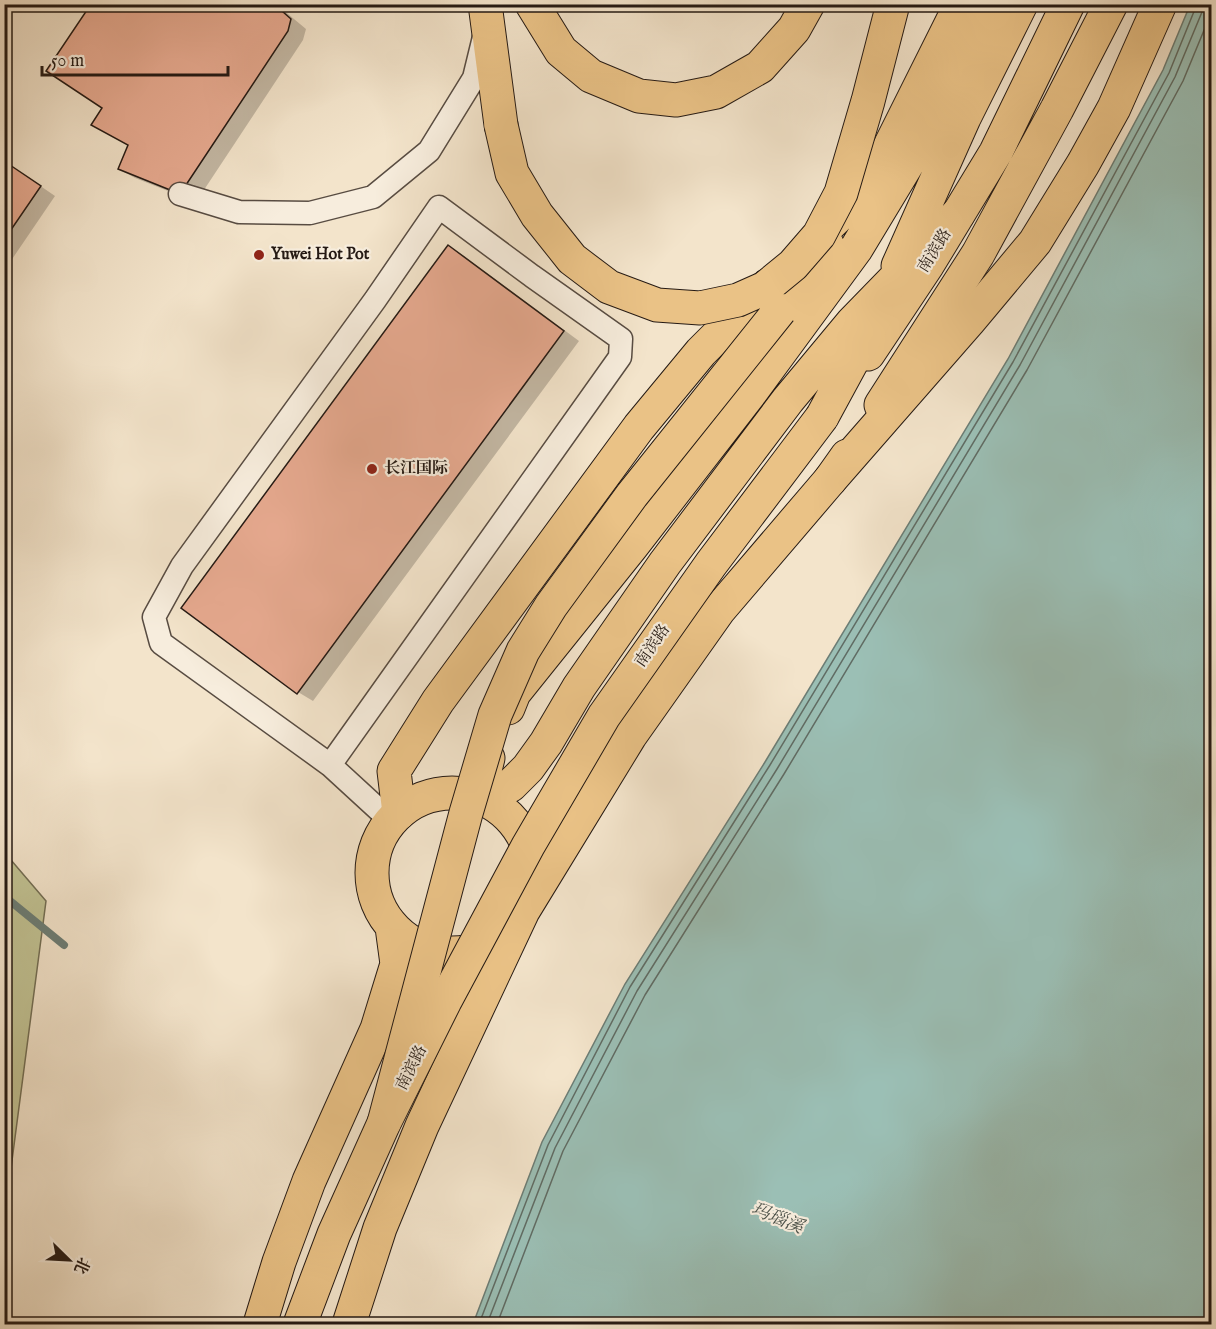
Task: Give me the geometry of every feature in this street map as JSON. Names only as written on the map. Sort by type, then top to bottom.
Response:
[{"type":"main road","points":[[532,4],[561,51],[591,76],[639,96],[676,100],[716,92],[760,67],[794,29],[808,4]]},
{"type":"main road","points":[[487,13],[501,125],[512,173],[537,215],[572,259],[609,287],[657,305],[700,308],[738,300],[765,288],[793,265],[819,235],[840,193],[862,122],[893,4]]},
{"type":"main road","points":[[384,1123],[466,813],[495,715],[523,651],[551,606],[632,495],[780,310],[871,184],[961,4]]},
{"type":"main road","points":[[486,800],[482,782],[493,742],[514,693],[752,392],[856,249],[972,51],[992,4]]},
{"type":"main road","points":[[822,417],[867,334],[964,118],[1021,4]]},
{"type":"main road","name":"南滨路","points":[[300,1324],[334,1234],[384,1123],[445,1001],[528,846],[604,716],[711,564],[822,417],[928,264],[996,152],[1068,4]]},
{"type":"main road","name":"南滨路","points":[[349,1324],[380,1228],[418,1136],[523,911],[630,736],[719,610],[830,480],[901,376],[978,254],[1111,4]]},
{"type":"main road","points":[[830,480],[1035,242],[1083,165],[1114,108],[1160,4]]},
{"type":"main road","points":[[788,400],[902,224],[964,118]]},
{"type":"main road","points":[[395,817],[394,771],[438,701],[639,427],[701,352],[871,184]]},
{"type":"main road","points":[[486,800],[511,785],[528,768],[546,743],[579,687],[658,572],[788,400],[852,323],[958,214]]},
{"type":"main road","points":[[451,792],[486,800],[506,813],[520,829],[531,859],[530,895],[523,911],[513,926],[493,942],[470,952],[446,954],[406,940],[392,927],[377,902],[372,871],[375,846],[395,817],[417,800],[451,792]]},
{"type":"main road","points":[[260,1324],[279,1262],[309,1181],[377,1029],[397,964],[392,927]]},
{"type":"street","points":[[180,194],[238,212],[286,213],[310,213],[373,197],[429,151],[474,78],[487,13]]},
{"type":"street","points":[[330,765],[620,357],[621,339],[439,207],[375,300],[183,566],[154,617],[161,643],[330,765],[395,817]]},
{"type":"green space","points":[[5,853],[46,901],[5,1214]]},
{"type":"water","points":[[1190,5],[1212,5],[1211,1324],[473,1324],[542,1142],[625,984],[765,762],[1008,359],[1163,70]]},
{"type":"building","points":[[91,4],[274,4],[291,19],[288,31],[180,194],[118,169],[128,145],[91,125],[102,108],[46,71]]},
{"type":"building","points":[[4,161],[41,186],[4,240]]},
{"type":"building","name":"长江国际","points":[[448,245],[564,331],[297,694],[181,608]]},
{"type":"waterway","name":"玛瑙溪","points":[[4,896],[64,945]]},
{"type":"place","name":"Yuwei Hot Pot","points":[[259,255]]},
{"type":"place","name":"长江国际","points":[[372,469]]}]
